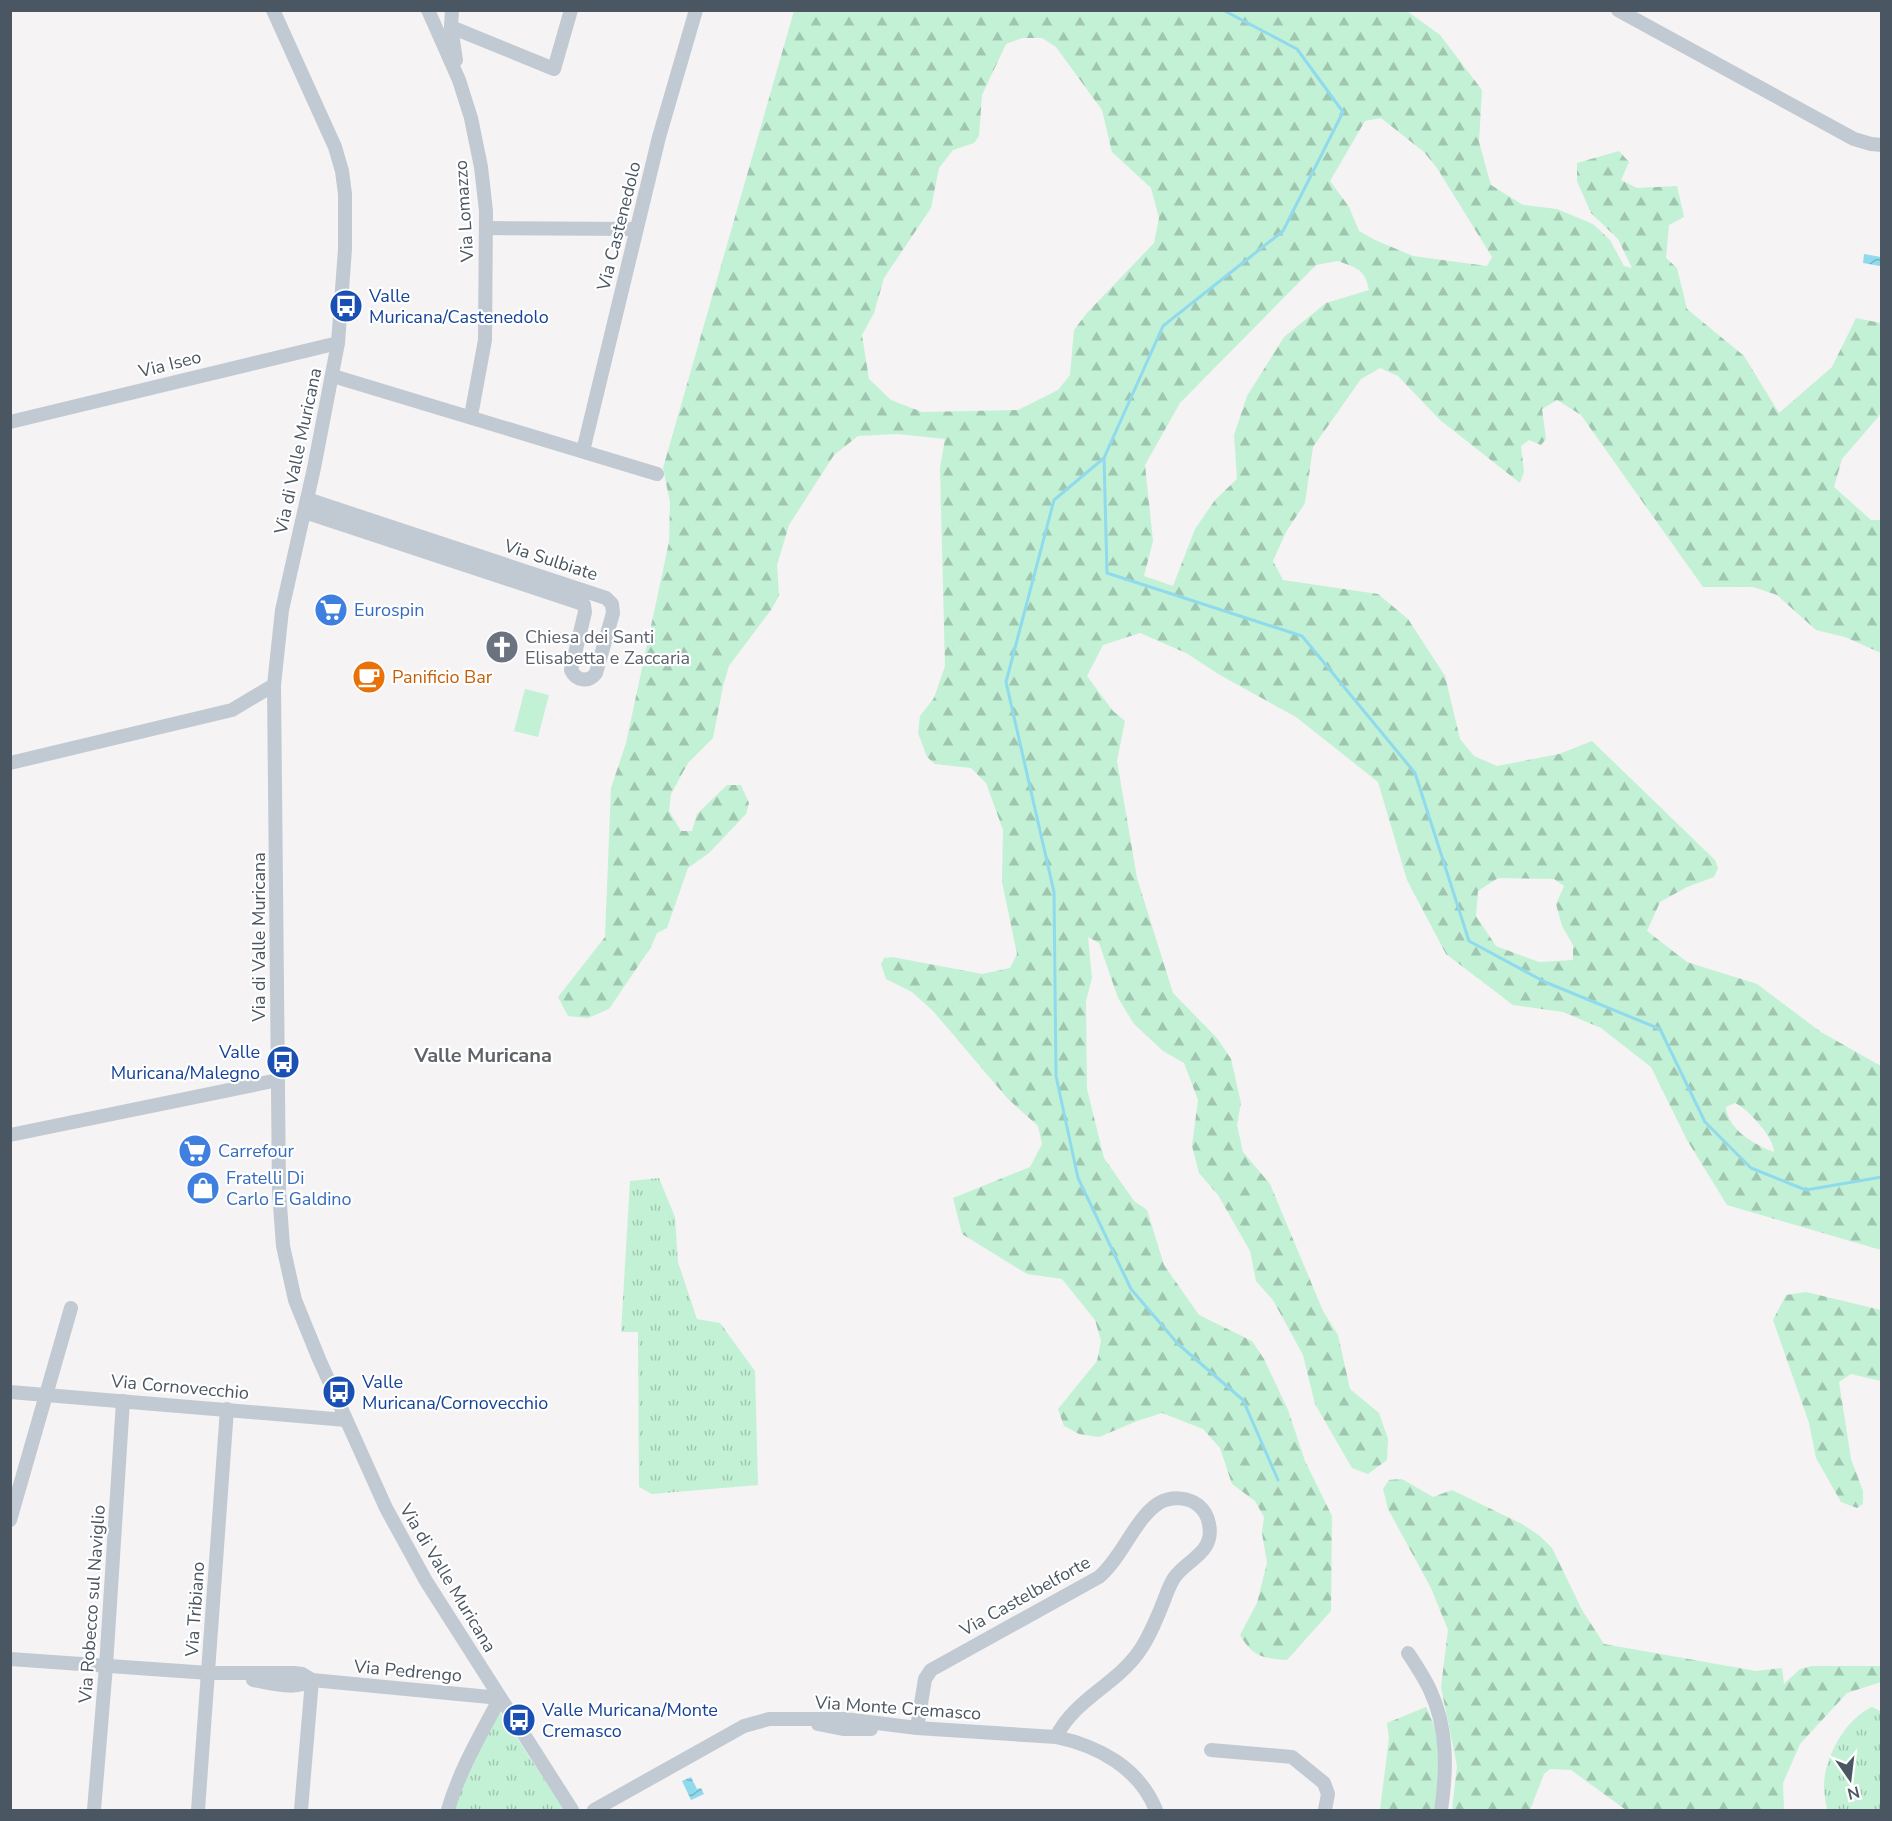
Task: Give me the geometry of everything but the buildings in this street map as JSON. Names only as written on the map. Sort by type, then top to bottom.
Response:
[{"type":"street","name":"Via di Valle Muricana","points":[[273,10],[334,147],[342,171],[345,194],[345,249],[338,343],[306,505],[282,610],[274,685],[280,1225],[295,1300],[346,1420],[399,1533],[426,1581],[572,1810]]},
{"type":"street","name":"Via Lomazzo","points":[[429,10],[459,80],[477,142],[483,189],[486,228],[485,340],[471,417]]},
{"type":"street","points":[[452,10],[451,27],[459,80]]},
{"type":"street","points":[[451,27],[554,69],[571,10]]},
{"type":"street","name":"Via Castenedolo","points":[[583,451],[659,137],[696,10]]},
{"type":"street","points":[[1618,10],[1845,134],[1863,142],[1881,145]]},
{"type":"street","points":[[486,228],[636,229]]},
{"type":"street","name":"Via Iseo","points":[[10,422],[338,343]]},
{"type":"street","points":[[333,376],[657,474]]},
{"type":"street","name":"Via Sulbiate","points":[[306,505],[606,598],[612,604],[613,613],[596,674],[592,679],[581,680],[574,676],[571,670],[585,612],[584,605],[306,505]]},
{"type":"street","points":[[10,762],[232,710],[274,685]]},
{"type":"street","points":[[10,1135],[278,1080]]},
{"type":"street","points":[[10,1520],[71,1308]]},
{"type":"street","name":"Via Cornovecchio","points":[[10,1392],[346,1420]]},
{"type":"street","name":"Via Robecco sul Naviglio","points":[[94,1810],[123,1401]]},
{"type":"street","name":"Via Tribiano","points":[[198,1810],[227,1409]]},
{"type":"street","name":"Via Castelbelforte","points":[[917,1728],[925,1679],[934,1668],[1099,1578],[1110,1567],[1138,1526],[1158,1504],[1176,1498],[1194,1502],[1201,1507],[1208,1520],[1210,1535],[1206,1547],[1174,1579],[1138,1653],[1074,1711],[1064,1722],[1056,1737]]},
{"type":"street","points":[[1408,1653],[1430,1689],[1441,1724],[1445,1765],[1441,1810]]},
{"type":"street","name":"Via Pedrengo","points":[[10,1659],[209,1673],[291,1686],[303,1685],[312,1680],[500,1698]]},
{"type":"street","points":[[301,1810],[312,1680]]},
{"type":"street","points":[[448,1810],[452,1795],[471,1753],[500,1698]]},
{"type":"street","name":"Via Monte Cremasco","points":[[594,1810],[744,1726],[763,1720],[796,1719],[843,1729],[917,1728],[1056,1737],[1090,1747],[1125,1767],[1144,1786],[1156,1810]]},
{"type":"street","points":[[1211,1750],[1292,1757],[1324,1783],[1328,1794],[1325,1810]]},
{"type":"green space","points":[[794,11],[1407,11],[1440,35],[1482,90],[1479,142],[1491,185],[1523,205],[1557,209],[1593,224],[1610,240],[1624,266],[1632,268],[1618,239],[1591,213],[1577,181],[1577,163],[1619,151],[1629,162],[1621,180],[1637,188],[1677,186],[1684,217],[1669,225],[1666,258],[1677,268],[1687,309],[1744,356],[1779,413],[1832,367],[1856,318],[1881,323],[1881,409],[1879,416],[1842,459],[1834,487],[1871,520],[1881,520],[1881,653],[1845,637],[1816,630],[1777,595],[1753,587],[1703,587],[1581,415],[1557,400],[1542,409],[1546,439],[1541,445],[1529,440],[1521,446],[1524,472],[1520,483],[1440,420],[1398,376],[1380,368],[1361,379],[1313,447],[1305,503],[1286,532],[1273,561],[1283,580],[1378,594],[1408,619],[1445,676],[1460,739],[1474,756],[1497,766],[1559,754],[1592,741],[1715,860],[1718,868],[1714,877],[1687,887],[1660,902],[1647,931],[1687,962],[1757,984],[1821,1032],[1881,1066],[1881,1250],[1727,1205],[1687,1140],[1651,1067],[1601,1028],[1563,1012],[1513,1005],[1446,954],[1407,880],[1378,782],[1296,717],[1220,675],[1186,653],[1140,633],[1103,645],[1087,676],[1113,711],[1125,721],[1117,761],[1137,878],[1173,993],[1217,1038],[1231,1059],[1241,1103],[1237,1125],[1243,1152],[1270,1184],[1323,1311],[1338,1335],[1350,1389],[1379,1413],[1388,1439],[1387,1460],[1368,1474],[1352,1468],[1315,1404],[1303,1355],[1273,1300],[1256,1281],[1250,1251],[1218,1195],[1199,1173],[1192,1146],[1198,1100],[1184,1063],[1163,1051],[1134,1024],[1118,998],[1099,943],[1088,937],[1092,978],[1086,1001],[1087,1089],[1104,1158],[1134,1201],[1147,1210],[1164,1265],[1199,1315],[1252,1341],[1264,1359],[1288,1410],[1305,1461],[1332,1516],[1331,1611],[1287,1660],[1265,1657],[1254,1652],[1240,1635],[1257,1603],[1267,1563],[1262,1533],[1264,1517],[1255,1501],[1232,1484],[1220,1448],[1203,1429],[1162,1413],[1099,1437],[1079,1434],[1064,1426],[1058,1409],[1097,1361],[1101,1341],[1095,1320],[1062,1279],[1027,1274],[962,1234],[953,1198],[1030,1167],[1042,1144],[1038,1126],[1008,1099],[933,1011],[912,992],[886,979],[881,964],[884,958],[892,957],[982,974],[1010,968],[1017,954],[1002,882],[1003,830],[986,783],[971,768],[935,764],[927,757],[918,733],[920,716],[934,698],[945,666],[940,468],[945,439],[897,434],[858,436],[834,455],[789,525],[777,565],[779,596],[729,666],[713,738],[688,763],[671,794],[669,811],[681,831],[692,831],[697,814],[727,785],[741,785],[749,803],[746,814],[709,853],[688,868],[667,928],[657,933],[651,947],[609,1009],[588,1018],[568,1016],[558,997],[605,937],[611,788],[626,743],[669,542],[670,502],[663,468]],"holes":[[[1022,38],[1042,38],[1056,47],[1102,110],[1112,152],[1151,188],[1159,218],[1154,243],[1086,314],[1074,330],[1070,375],[1058,390],[1018,410],[922,412],[891,400],[869,379],[862,335],[874,313],[884,278],[931,208],[939,168],[953,150],[974,143],[979,136],[982,95],[1006,44]],[[1381,118],[1424,152],[1437,168],[1492,257],[1487,266],[1413,256],[1359,231],[1349,207],[1330,181],[1365,121]],[[1338,261],[1355,268],[1362,273],[1369,290],[1326,303],[1284,337],[1247,396],[1234,435],[1237,479],[1215,500],[1195,529],[1173,586],[1144,576],[1153,541],[1145,465],[1180,403],[1316,265]],[[1498,878],[1554,879],[1564,886],[1556,904],[1562,926],[1573,945],[1573,960],[1539,962],[1496,946],[1476,916],[1478,891]],[[1735,1103],[1747,1111],[1765,1131],[1774,1152],[1743,1135],[1728,1115],[1726,1107]]]},
{"type":"green space","points":[[525,689],[549,695],[538,737],[514,731]]},
{"type":"green space","points":[[659,1178],[675,1217],[678,1262],[697,1319],[720,1323],[755,1371],[758,1485],[652,1494],[639,1487],[638,1332],[621,1332],[630,1181]]},
{"type":"green space","points":[[1806,1292],[1881,1310],[1881,1381],[1851,1374],[1839,1382],[1851,1459],[1863,1491],[1863,1504],[1857,1508],[1841,1502],[1816,1458],[1809,1423],[1773,1320],[1786,1295]]},
{"type":"green space","points":[[1402,1479],[1433,1497],[1452,1490],[1522,1524],[1540,1536],[1552,1548],[1582,1610],[1604,1644],[1756,1671],[1782,1668],[1784,1684],[1800,1669],[1812,1666],[1881,1666],[1881,1682],[1847,1693],[1800,1744],[1783,1783],[1784,1810],[1626,1810],[1571,1770],[1550,1769],[1544,1774],[1530,1810],[1452,1810],[1457,1766],[1441,1687],[1448,1630],[1431,1588],[1388,1509],[1383,1489],[1389,1480]]},
{"type":"green space","points":[[1426,1707],[1432,1719],[1438,1745],[1434,1810],[1380,1810],[1389,1738],[1387,1723]]},
{"type":"green space","points":[[1872,1707],[1880,1711],[1881,1717],[1881,1810],[1827,1810],[1824,1790],[1825,1776],[1832,1752],[1853,1720]]},
{"type":"green space","points":[[500,1712],[564,1810],[453,1810],[467,1772]]},
{"type":"water","points":[[1864,254],[1881,257],[1880,266],[1863,263]]},
{"type":"water","points":[[691,1777],[697,1789],[701,1788],[704,1794],[691,1800],[682,1781]]},
{"type":"waterway","points":[[1223,10],[1297,49],[1343,112],[1283,231],[1163,326],[1104,458],[1107,573],[1302,636],[1415,773],[1469,941],[1545,982],[1660,1029],[1705,1122],[1751,1168],[1806,1190],[1882,1177]]},
{"type":"waterway","points":[[1104,458],[1054,500],[1006,682],[1054,892],[1056,1076],[1078,1178],[1131,1289],[1178,1344],[1243,1400],[1278,1480]]},
{"type":"place","name":"Valle Muricana/Castenedolo","points":[[346,306]]},
{"type":"place","name":"Eurospin","points":[[331,610]]},
{"type":"place","name":"Chiesa dei Santi Elisabetta e Zaccaria","points":[[502,647]]},
{"type":"place","name":"Panificio Bar","points":[[369,677]]},
{"type":"place","name":"Valle Muricana/Malegno","points":[[283,1062]]},
{"type":"place","name":"Carrefour","points":[[195,1151]]},
{"type":"place","name":"Fratelli Di Carlo E Galdino","points":[[203,1188]]},
{"type":"place","name":"Valle Muricana/Cornovecchio","points":[[339,1392]]},
{"type":"place","name":"Valle Muricana/Monte Cremasco","points":[[519,1720]]},
{"type":"district","name":"Valle Muricana","points":[[483,1055]]}]
